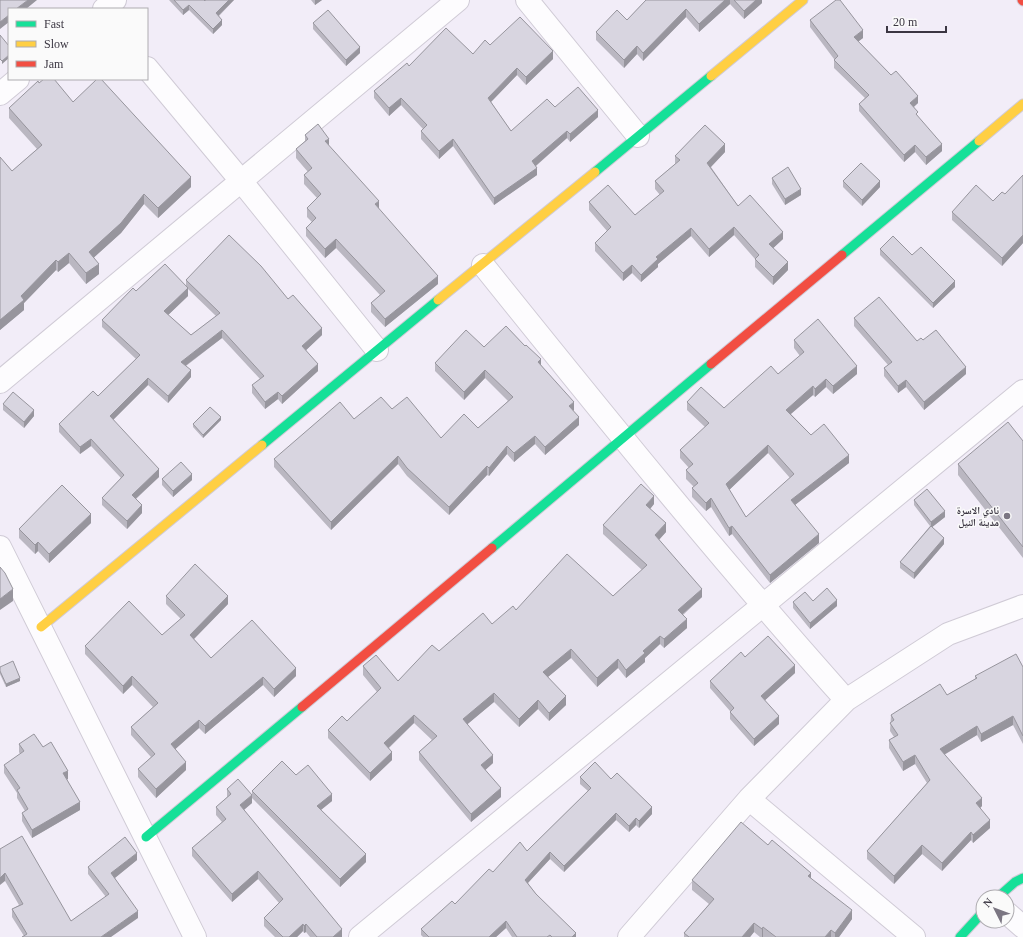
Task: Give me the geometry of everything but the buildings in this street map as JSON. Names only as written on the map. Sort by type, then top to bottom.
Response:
[{"type":"street","points":[[90,0],[97,8]]},
{"type":"street","points":[[105,8],[115,0]]},
{"type":"street","points":[[0,382],[242,182],[458,0]]},
{"type":"street","points":[[527,0],[638,136]]},
{"type":"street","points":[[41,627],[803,0]]},
{"type":"street","points":[[148,69],[242,182],[377,350]]},
{"type":"street","points":[[0,94],[17,80]]},
{"type":"street","points":[[146,837],[1023,104]]},
{"type":"street","points":[[483,264],[623,439],[762,607],[846,700]]},
{"type":"street","points":[[360,937],[1023,391]]},
{"type":"street","points":[[0,547],[195,937]]},
{"type":"street","points":[[629,937],[749,799],[846,700],[948,634],[1023,606]]},
{"type":"street","points":[[749,799],[914,937]]},
{"type":"street","points":[[1009,889],[1023,878]]},
{"type":"street","points":[[1015,920],[1023,927]]},
{"type":"street","points":[[960,937],[975,921]]},
{"type":"traffic: fast","points":[[595,172],[711,76]]},
{"type":"traffic: fast","points":[[842,255],[979,141]]},
{"type":"traffic: fast","points":[[262,445],[438,300]]},
{"type":"traffic: fast","points":[[492,548],[711,364]]},
{"type":"traffic: fast","points":[[146,837],[302,707]]},
{"type":"traffic: fast","points":[[1007,889],[1015,882],[1023,878]]},
{"type":"traffic: fast","points":[[960,937],[975,921]]},
{"type":"traffic: slow","points":[[711,76],[803,0]]},
{"type":"traffic: slow","points":[[979,141],[1023,104]]},
{"type":"traffic: slow","points":[[438,300],[595,172]]},
{"type":"traffic: slow","points":[[41,627],[262,445]]},
{"type":"traffic: jam","points":[[711,364],[842,255]]},
{"type":"traffic: jam","points":[[302,707],[492,548]]},
{"type":"place","name":"نادي الاسرة مدينة النيل","points":[[1007,516]]}]
